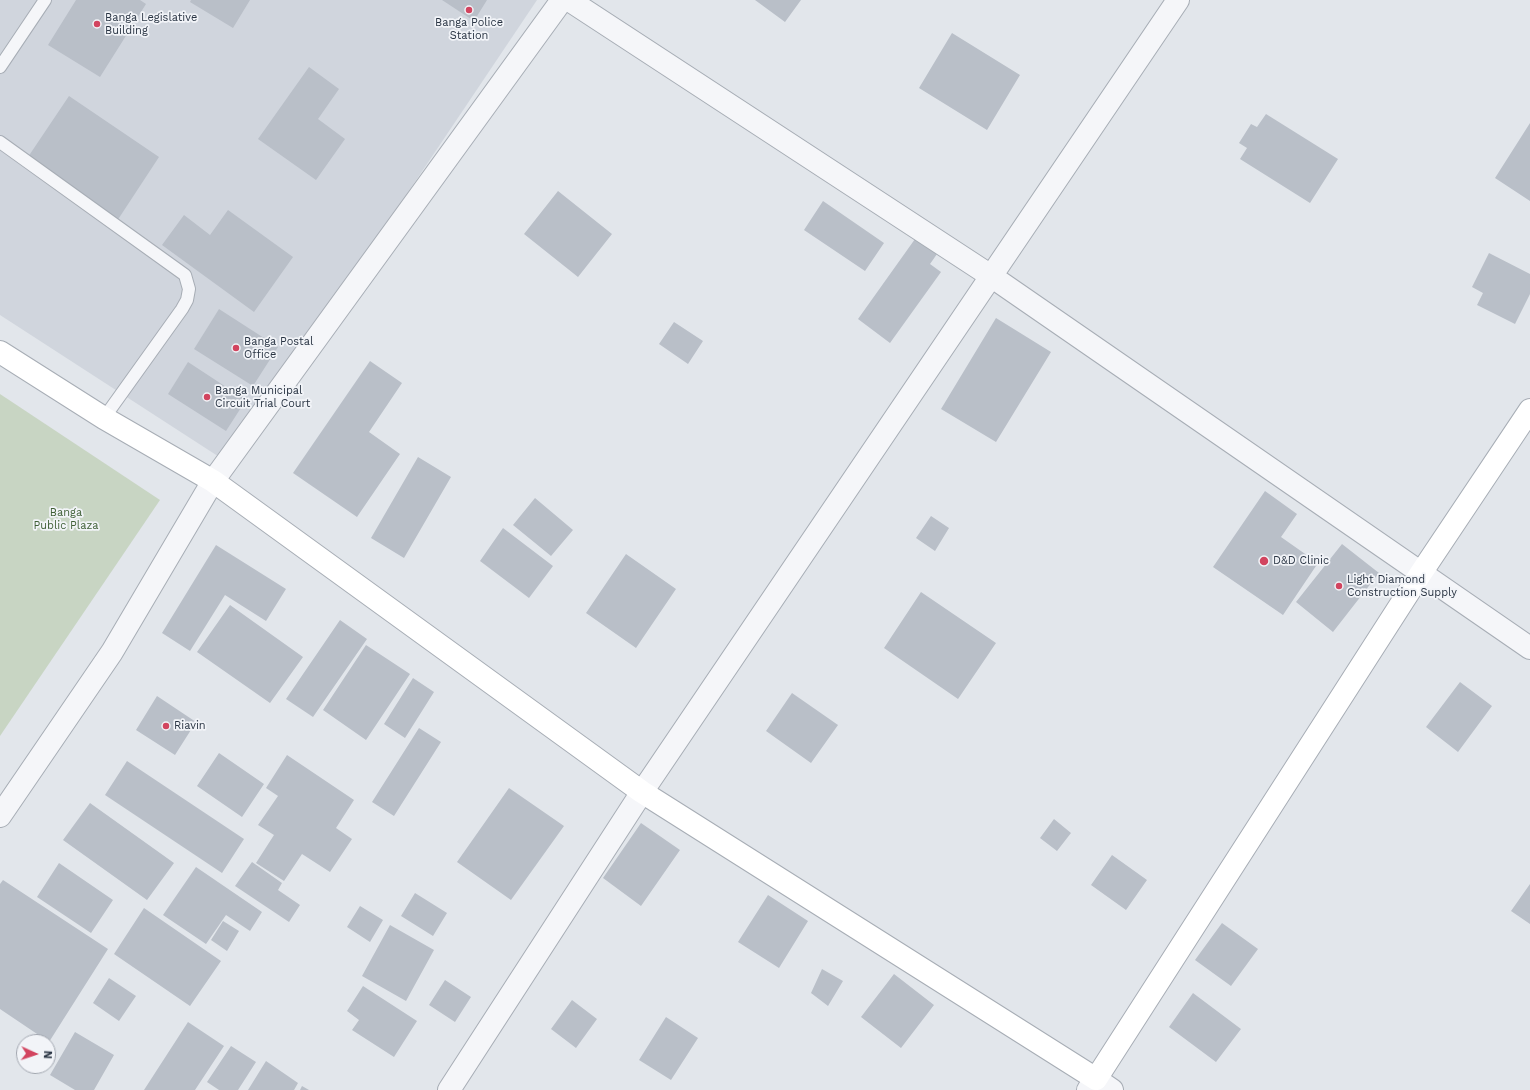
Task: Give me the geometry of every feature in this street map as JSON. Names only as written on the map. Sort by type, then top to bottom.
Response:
[{"type":"main road","points":[[0,352],[104,418],[213,482],[642,792],[1099,1086],[1421,573],[1530,410]]},
{"type":"street","points":[[0,816],[112,652],[213,482],[562,0]]},
{"type":"street","points":[[569,0],[991,276],[1530,648]]},
{"type":"street","points":[[449,1090],[642,792],[1178,0]]},
{"type":"lane","points":[[0,67],[45,0]]},
{"type":"lane","points":[[0,142],[185,275],[189,289],[187,300],[182,309],[104,418]]},
{"type":"shaded area","points":[[0,0],[537,0],[227,462],[0,315]]},
{"type":"green space","name":"Banga Public Plaza","points":[[0,394],[160,500],[0,736]]},
{"type":"building","name":"Banga Legislative Building","points":[[76,0],[140,0],[146,4],[100,77],[48,45]]},
{"type":"building","points":[[191,0],[250,0],[233,28],[190,2]]},
{"type":"building","name":"Banga Police Station","points":[[442,0],[487,0],[474,21]]},
{"type":"building","points":[[755,0],[801,0],[785,22]]},
{"type":"building","points":[[952,33],[1020,75],[987,130],[919,88]]},
{"type":"building","points":[[309,67],[339,89],[318,119],[345,139],[316,180],[258,139]]},
{"type":"building","points":[[69,96],[159,157],[117,221],[26,160]]},
{"type":"building","points":[[1266,114],[1338,159],[1310,203],[1240,159],[1247,148],[1239,143],[1251,124],[1257,127]]},
{"type":"building","points":[[1530,123],[1530,201],[1495,178]]},
{"type":"building","points":[[558,191],[612,234],[578,277],[524,234]]},
{"type":"building","points":[[823,201],[884,243],[865,271],[804,230]]},
{"type":"building","points":[[228,210],[293,257],[254,312],[162,245],[184,215],[210,235]]},
{"type":"building","points":[[915,239],[937,254],[930,264],[941,272],[890,343],[858,319]]},
{"type":"building","points":[[1489,253],[1530,274],[1530,294],[1515,324],[1477,305],[1483,293],[1472,287]]},
{"type":"building","name":"Banga Postal Office","points":[[219,309],[278,347],[253,386],[194,349]]},
{"type":"building","points":[[996,318],[1051,352],[996,442],[941,409]]},
{"type":"building","points":[[674,322],[703,341],[688,364],[659,344]]},
{"type":"building","points":[[370,361],[402,383],[369,432],[400,454],[357,517],[293,473]]},
{"type":"building","name":"Banga Municipal Circuit Trial Court","points":[[188,362],[246,400],[226,431],[168,394]]},
{"type":"building","points":[[418,457],[451,477],[404,558],[371,538]]},
{"type":"building","points":[[1265,491],[1297,514],[1281,537],[1318,563],[1283,615],[1213,567]]},
{"type":"building","points":[[535,498],[573,530],[551,556],[513,525]]},
{"type":"building","points":[[931,516],[949,528],[935,551],[916,538]]},
{"type":"building","points":[[503,528],[553,566],[529,598],[480,561]]},
{"type":"building","points":[[1342,544],[1379,573],[1333,632],[1296,602]]},
{"type":"building","points":[[216,545],[286,589],[266,621],[225,595],[190,651],[162,633]]},
{"type":"building","points":[[626,554],[676,589],[636,648],[586,613]]},
{"type":"building","points":[[921,592],[996,643],[958,699],[884,648]]},
{"type":"building","points":[[230,605],[303,657],[270,703],[197,652]]},
{"type":"building","points":[[340,620],[367,639],[313,717],[286,699]]},
{"type":"building","points":[[366,645],[410,674],[366,740],[323,710]]},
{"type":"building","points":[[413,678],[434,692],[405,738],[384,724]]},
{"type":"building","points":[[1460,682],[1492,706],[1458,752],[1426,727]]},
{"type":"building","points":[[792,693],[838,725],[811,763],[766,731]]},
{"type":"building","name":"Riavin","points":[[157,696],[196,722],[175,755],[136,730]]},
{"type":"building","points":[[419,728],[441,742],[394,816],[372,802]]},
{"type":"building","points":[[219,753],[264,784],[242,817],[197,786]]},
{"type":"building","points":[[287,755],[354,800],[336,828],[352,839],[330,872],[302,854],[284,881],[256,863],[274,835],[258,825],[278,796],[266,788]]},
{"type":"building","points":[[127,761],[244,839],[222,873],[105,795]]},
{"type":"building","points":[[509,788],[564,826],[511,900],[457,862]]},
{"type":"building","points":[[90,803],[174,863],[147,900],[63,840]]},
{"type":"building","points":[[1054,819],[1071,833],[1057,851],[1040,838]]},
{"type":"building","points":[[641,823],[680,850],[641,906],[603,878]]},
{"type":"building","points":[[1112,855],[1147,880],[1126,910],[1091,885]]},
{"type":"building","points":[[252,862],[282,883],[278,890],[300,905],[289,922],[235,886]]},
{"type":"building","points":[[59,863],[113,900],[91,933],[37,897]]},
{"type":"building","points":[[196,867],[262,912],[250,931],[226,915],[206,944],[163,915]]},
{"type":"building","points":[[3,880],[108,949],[54,1034],[37,1034],[0,1009],[0,884]]},
{"type":"building","points":[[1530,884],[1530,924],[1511,911]]},
{"type":"building","points":[[415,893],[447,913],[433,936],[401,916]]},
{"type":"building","points":[[768,895],[808,921],[779,968],[738,942]]},
{"type":"building","points":[[360,906],[383,920],[370,942],[347,927]]},
{"type":"building","points":[[144,908],[221,961],[190,1006],[114,954]]},
{"type":"building","points":[[223,921],[239,931],[227,951],[211,940]]},
{"type":"building","points":[[1222,923],[1258,949],[1231,986],[1195,960]]},
{"type":"building","points":[[390,925],[434,950],[406,1001],[362,976]]},
{"type":"building","points":[[822,969],[843,981],[828,1006],[811,993]]},
{"type":"building","points":[[894,974],[934,1005],[901,1048],[861,1017]]},
{"type":"building","points":[[109,978],[136,996],[119,1021],[93,1003]]},
{"type":"building","points":[[445,980],[471,997],[455,1022],[429,1005]]},
{"type":"building","points":[[363,986],[417,1021],[394,1057],[352,1030],[359,1020],[347,1011]]},
{"type":"building","points":[[1193,993],[1241,1029],[1216,1062],[1169,1027]]},
{"type":"building","points":[[572,1000],[597,1019],[576,1048],[551,1029]]},
{"type":"building","points":[[666,1017],[698,1038],[671,1080],[639,1060]]},
{"type":"building","points":[[188,1022],[224,1046],[195,1090],[144,1090]]},
{"type":"building","points":[[75,1032],[114,1055],[94,1090],[75,1090],[50,1075],[56,1074],[56,1065]]},
{"type":"building","points":[[231,1046],[256,1062],[238,1090],[219,1090],[207,1082]]},
{"type":"building","points":[[266,1061],[298,1083],[294,1090],[248,1090]]},
{"type":"building","points":[[302,1086],[309,1090],[300,1090]]},
{"type":"place","name":"Banga Police Station","points":[[469,10]]},
{"type":"place","name":"Banga Legislative Building","points":[[97,24]]},
{"type":"place","name":"Banga Postal Office","points":[[236,348]]},
{"type":"place","name":"Banga Municipal Circuit Trial Court","points":[[207,397]]},
{"type":"place","name":"D&D Clinic","points":[[1264,561]]},
{"type":"place","name":"Light Diamond Construction Supply","points":[[1339,586]]},
{"type":"place","name":"Riavin","points":[[166,726]]}]
